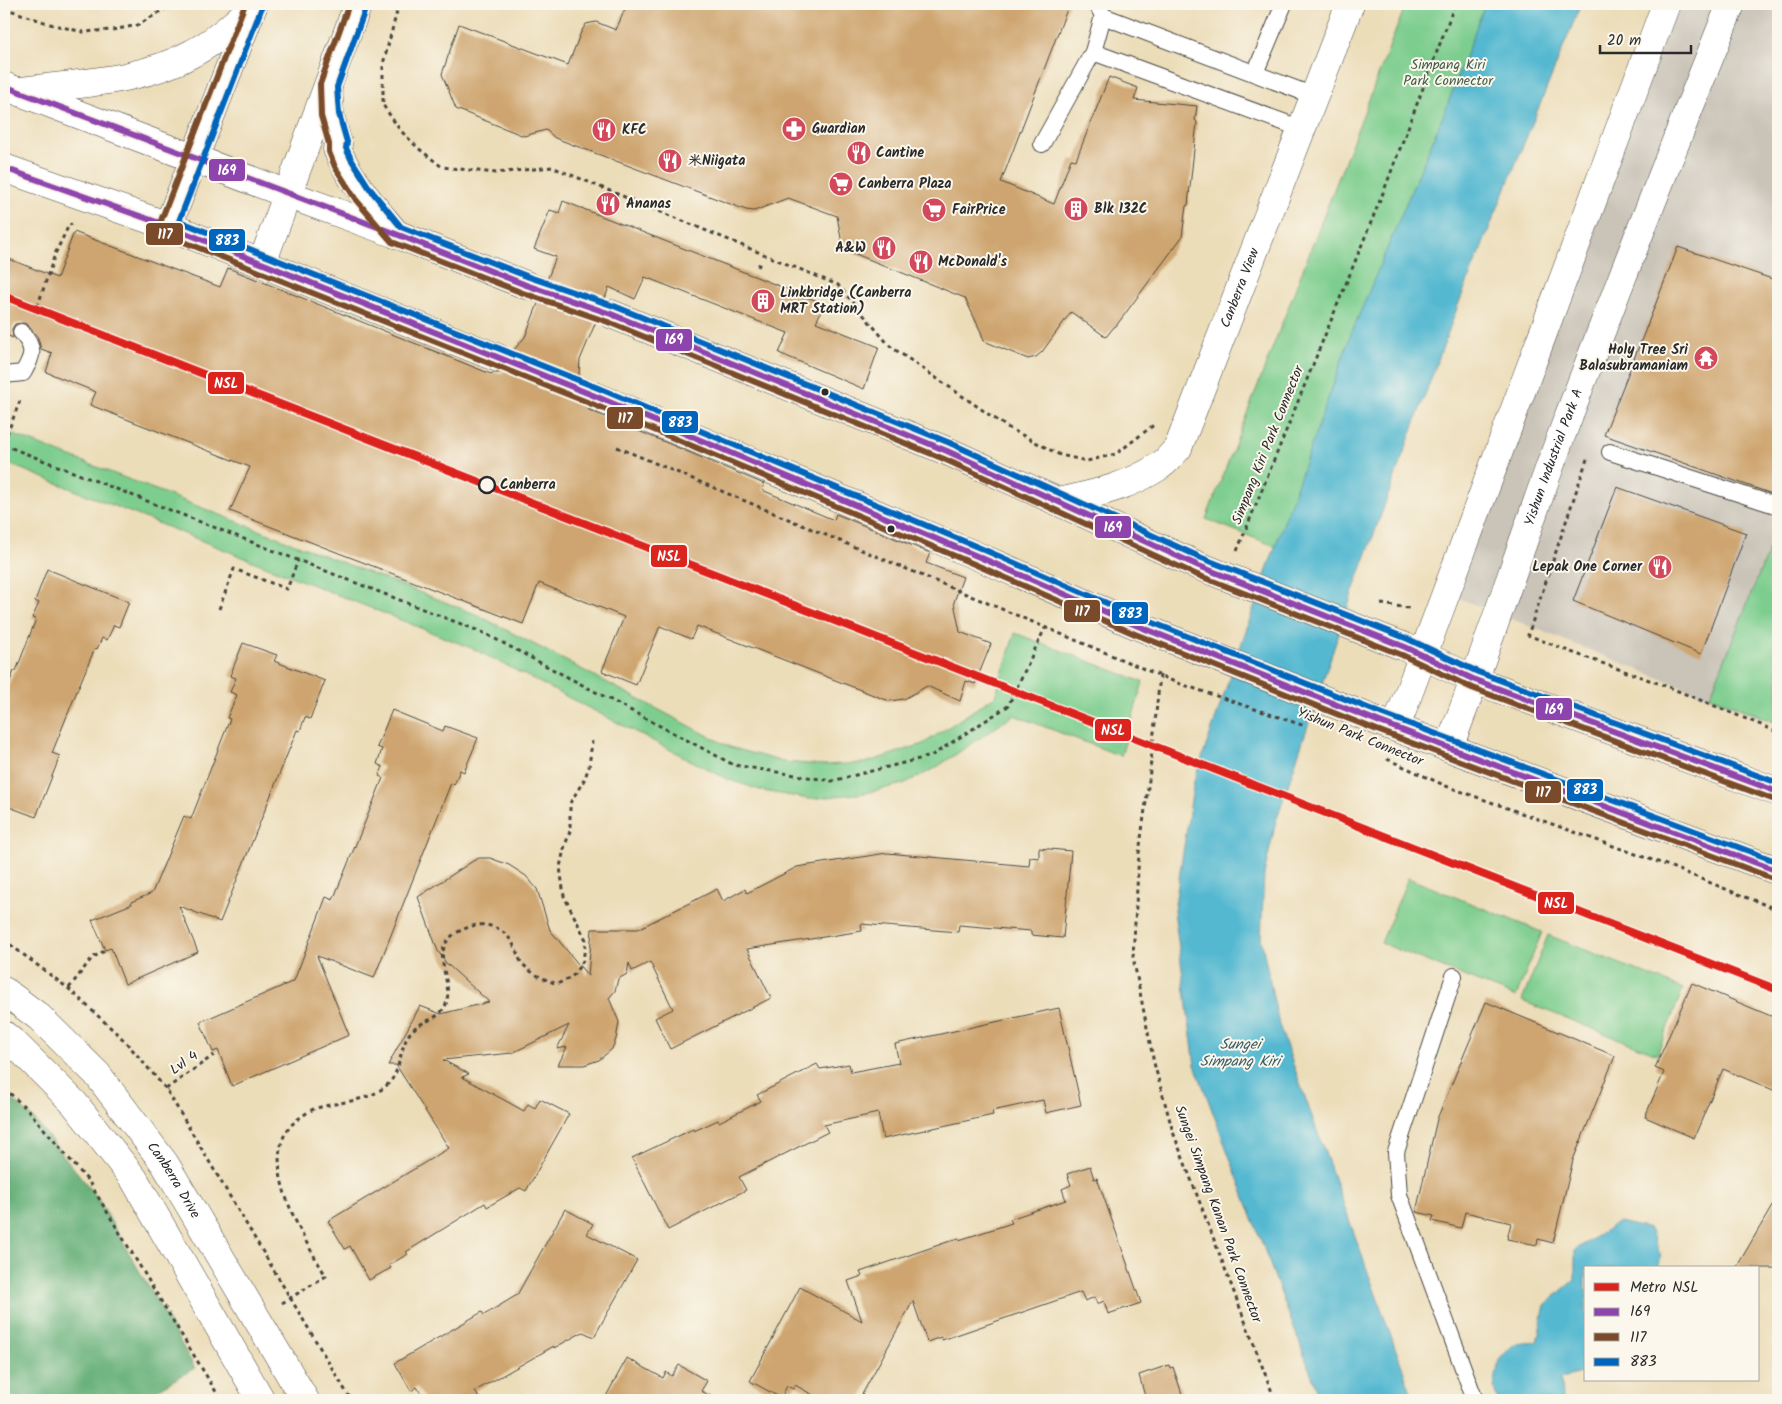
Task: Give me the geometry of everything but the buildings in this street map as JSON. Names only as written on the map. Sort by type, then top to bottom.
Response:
[{"type":"main road","points":[[262,263],[358,4]]},
{"type":"main road","name":"Canberra View","points":[[1059,502],[1135,481],[1160,466],[1178,448],[1350,4]]},
{"type":"main road","points":[[1388,724],[1414,651],[1666,4]]},
{"type":"main road","name":"Yishun Industrial Park A","points":[[1450,747],[1559,441],[1731,4]]},
{"type":"main road","points":[[10,89],[98,81],[129,76],[159,68],[192,54],[214,40],[254,5]]},
{"type":"main road","points":[[168,226],[254,5]]},
{"type":"main road","points":[[328,86],[330,115],[338,144],[337,149],[343,164],[363,194],[396,234]]},
{"type":"main road","points":[[10,89],[396,234],[526,285]]},
{"type":"main road","points":[[4,168],[168,226],[498,358]]},
{"type":"main road","points":[[611,314],[947,451],[1199,566],[1414,651],[1475,680],[1778,792]]},
{"type":"main road","points":[[595,396],[977,556],[1138,626],[1388,724],[1778,870]]},
{"type":"main road","name":"Canberra Drive","points":[[4,991],[39,1017],[97,1074],[165,1164],[305,1400]]},
{"type":"main road","points":[[4,1035],[74,1103],[134,1179],[261,1400]]},
{"type":"lane","points":[[1255,74],[1284,4]]},
{"type":"lane","points":[[1042,144],[1093,52],[1100,10],[1255,74],[1314,96]]},
{"type":"lane","points":[[1093,52],[1302,129]]},
{"type":"lane","points":[[4,374],[22,373],[32,358],[30,342],[21,332]]},
{"type":"lane","points":[[1610,452],[1778,506]]},
{"type":"lane","points":[[1454,976],[1396,1152],[1399,1195],[1475,1400]]},
{"type":"path","points":[[4,8],[50,24],[83,32],[112,30],[138,25],[173,4]]},
{"type":"path","points":[[399,4],[383,64],[382,105],[400,130],[418,148],[442,167],[496,173],[552,167],[838,284],[890,346],[1007,427],[1060,454],[1087,461],[1116,454]]},
{"type":"path","name":"Simpang Kiri Park Connector","points":[[1245,554],[1237,551],[1385,188],[1455,4]]},
{"type":"path","points":[[33,320],[56,254],[69,225],[75,223]]},
{"type":"path","points":[[758,267],[761,260]]},
{"type":"path","points":[[4,445],[484,634],[734,764],[832,782],[931,756],[1008,706],[1046,628]]},
{"type":"path","name":"Yishun Park Connector","points":[[618,447],[1175,682],[1313,729]]},
{"type":"path","points":[[219,609],[234,569],[287,589],[298,560]]},
{"type":"path","points":[[1377,604],[1416,608]]},
{"type":"path","points":[[1528,635],[1666,686],[1778,732]]},
{"type":"path","name":"Sungei Simpang Kanan Park Connector","points":[[1160,675],[1149,780],[1138,853],[1133,957],[1154,1063],[1173,1132],[1275,1400]]},
{"type":"path","points":[[290,1298],[326,1276],[304,1240],[285,1197],[278,1162],[282,1138],[292,1123],[311,1110],[375,1094],[389,1084],[397,1068],[403,1044],[411,1031],[423,1022],[440,1014],[448,1004],[448,990],[442,960],[444,948],[452,936],[464,928],[476,925],[487,925],[500,930],[509,937],[520,961],[529,970],[557,984],[572,977],[583,961],[586,940],[564,896],[560,867],[570,831],[570,803],[589,768],[592,741]]},
{"type":"path","name":"Yishun Park Connector","points":[[1379,755],[1446,786],[1670,866],[1778,910]]},
{"type":"path","points":[[4,940],[69,989],[125,1041],[166,1089],[351,1400]]},
{"type":"path","points":[[69,989],[92,958],[106,950]]},
{"type":"path","name":"Lvl 4","points":[[166,1089],[214,1055]]},
{"type":"path","points":[[4,1088],[28,1110],[89,1182],[221,1400]]},
{"type":"shaded area","points":[[1669,4],[1778,4],[1778,725],[1441,591]]},
{"type":"green space","name":"Simpang Kiri Park Connector","points":[[1406,4],[1544,4],[1323,565],[1206,519]]},
{"type":"green space","points":[[4,431],[478,615],[730,747],[783,762],[822,765],[865,763],[923,744],[995,696],[1015,633],[1143,682],[1121,756],[1014,715],[934,769],[903,784],[866,793],[809,799],[763,791],[727,779],[476,650],[4,462]]},
{"type":"green space","points":[[1774,537],[1778,539],[1778,723],[1710,696]]},
{"type":"green space","points":[[1408,878],[1542,932],[1516,997],[1381,943]]},
{"type":"green space","points":[[1548,935],[1683,989],[1657,1054],[1522,1001]]},
{"type":"green space","points":[[4,1092],[33,1118],[97,1197],[195,1368],[139,1400],[4,1400]]},
{"type":"water","name":"Sungei Simpang Kiri","points":[[1485,4],[1581,4],[1460,300],[1353,591],[1276,821],[1264,875],[1261,939],[1279,1025],[1414,1400],[1321,1400],[1195,1065],[1174,911],[1194,781],[1351,334],[1445,111]]},
{"type":"water","points":[[1619,1222],[1650,1229],[1661,1257],[1659,1266],[1584,1266],[1584,1372],[1561,1378],[1562,1400],[1498,1400],[1494,1388],[1499,1360],[1514,1344],[1537,1342],[1545,1305],[1575,1279],[1575,1250]]},
{"type":"tunnel","points":[[526,285],[611,314]]},
{"type":"tunnel","points":[[498,358],[595,396]]},
{"type":"metro line","name":"NSL","points":[[4,296],[1778,990]]},
{"type":"transit line","name":"117","points":[[245,4],[160,223],[160,229],[164,234],[592,404],[974,564],[1135,634],[1377,730],[1775,879]]},
{"type":"transit line","name":"117","points":[[349,4],[320,84],[321,116],[329,144],[329,152],[335,167],[356,200],[392,242],[523,293],[608,322],[944,459],[1195,574],[1402,655],[1472,688],[1775,800]]},
{"type":"transit line","name":"883","points":[[262,7],[179,221],[598,388],[980,548],[1141,618],[1383,714],[1778,862]]},
{"type":"transit line","name":"883","points":[[366,7],[337,87],[339,114],[347,142],[346,148],[351,159],[370,189],[401,227],[529,277],[614,306],[950,443],[1202,558],[1408,639],[1478,672],[1778,783]]},
{"type":"transit line","name":"169","points":[[4,86],[526,285],[611,314],[947,451],[1199,566],[1405,647],[1475,680],[1778,792]]},
{"type":"transit line","name":"169","points":[[4,168],[168,226],[595,396],[977,556],[1138,626],[1380,722],[1778,871]]},
{"type":"place","name":"Guardian","points":[[794,129]]},
{"type":"place","name":"KFC","points":[[604,130]]},
{"type":"place","name":"Cantine","points":[[859,153]]},
{"type":"place","name":"米Niigata","points":[[670,161]]},
{"type":"place","name":"Canberra Plaza","points":[[841,184]]},
{"type":"place","name":"Ananas","points":[[608,204]]},
{"type":"place","name":"Blk 132C","points":[[1076,209]]},
{"type":"place","name":"FairPrice","points":[[934,210]]},
{"type":"place","name":"A&W","points":[[884,248]]},
{"type":"place","name":"McDonald's","points":[[921,262]]},
{"type":"place","name":"Linkbridge (Canberra MRT Station)","points":[[763,301]]},
{"type":"place","name":"Holy Tree Sri Balasubramaniam","points":[[1706,358]]},
{"type":"place","name":"Canberra","points":[[487,485]]},
{"type":"place","name":"Lepak One Corner","points":[[1660,567]]}]
